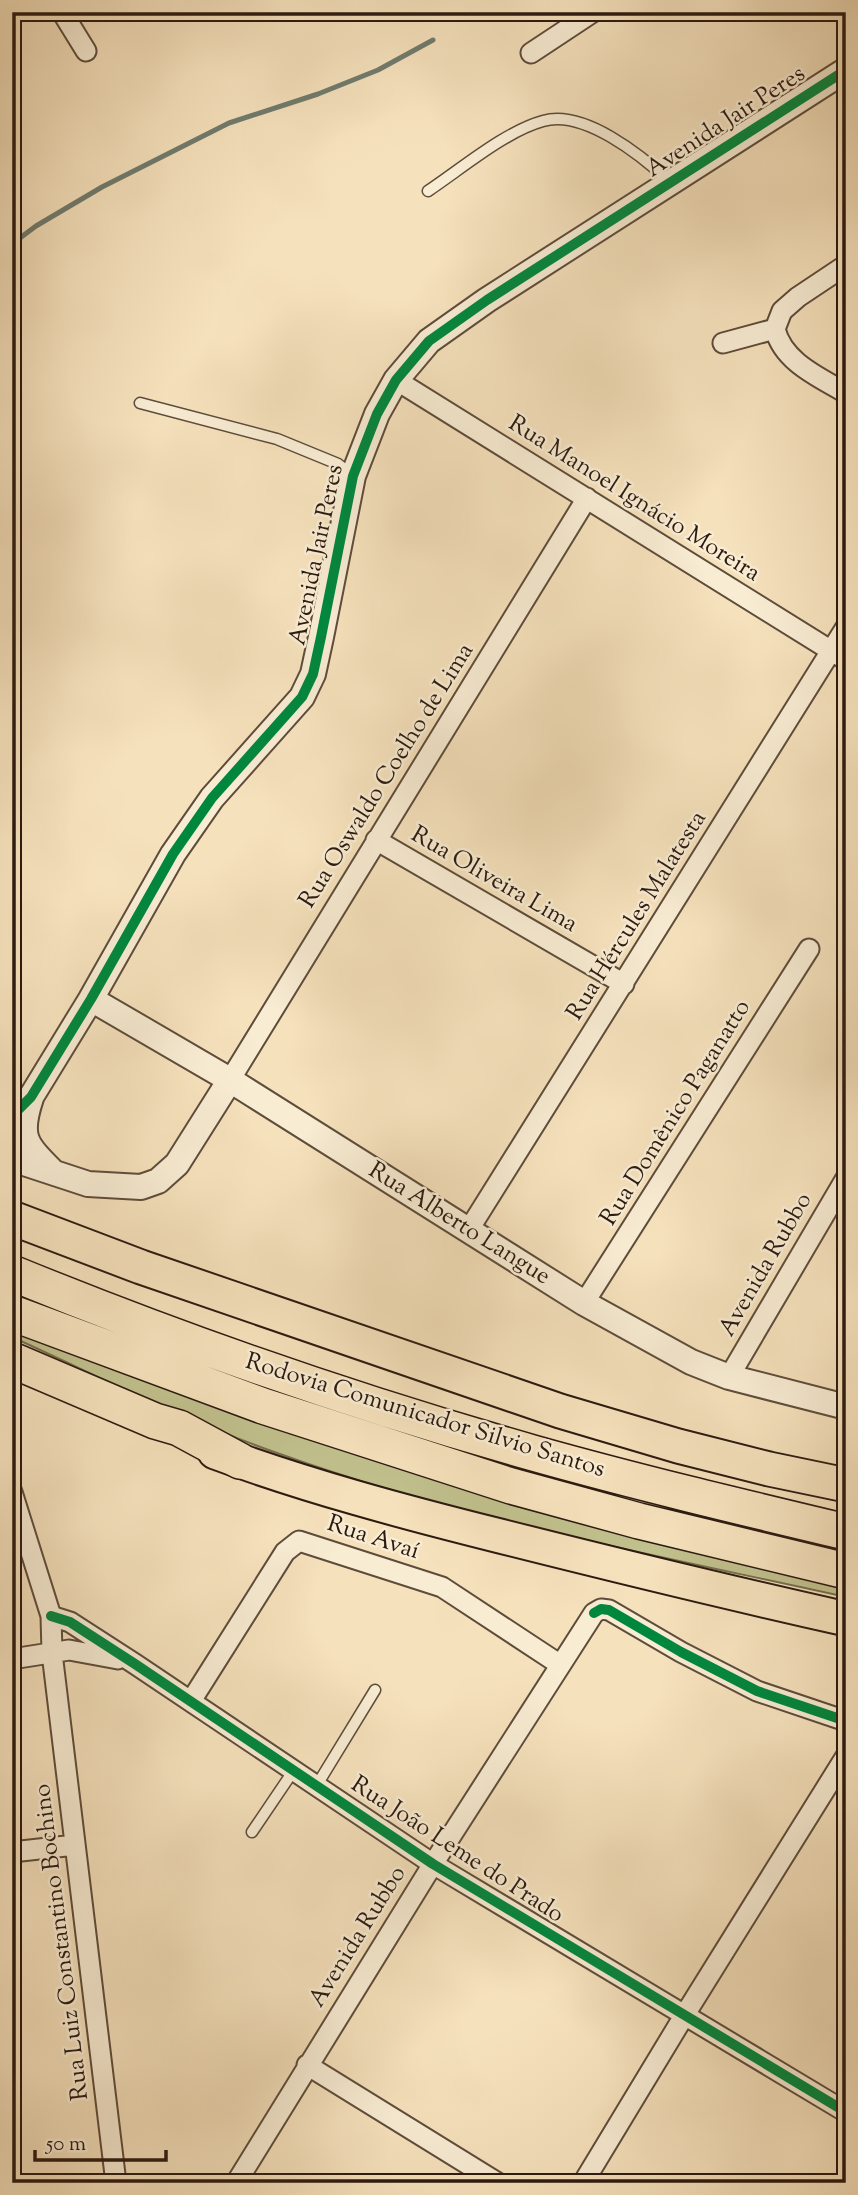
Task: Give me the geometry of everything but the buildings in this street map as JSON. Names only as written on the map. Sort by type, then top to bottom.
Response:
[{"type":"highway","points":[[12,1218],[141,1267],[560,1411],[717,1456],[846,1485]]},
{"type":"highway","name":"Rodovia Comunicador Silvio Santos","points":[[12,1273],[292,1377],[531,1452],[659,1487],[846,1532]]},
{"type":"highway","name":"Rodovia Comunicador Silvio Santos","points":[[12,1313],[262,1406],[511,1486],[639,1521],[846,1571]]},
{"type":"highway","points":[[12,1360],[142,1416],[179,1428],[240,1461]]},
{"type":"highway","points":[[12,1377],[240,1461],[438,1520],[697,1586],[846,1619]]},
{"type":"street","points":[[62,12],[86,51]]},
{"type":"street","points":[[531,52],[593,12]]},
{"type":"street","name":"Avenida Jair Peres","points":[[55,1174],[35,1154],[25,1135],[23,1121],[31,1097],[91,999],[173,854],[196,820],[212,798],[302,697],[313,674],[353,476],[377,414],[396,380],[429,341],[487,300],[846,70]]},
{"type":"street","points":[[846,265],[782,311],[775,329],[786,354],[846,393]]},
{"type":"street","points":[[723,344],[775,329]]},
{"type":"street","name":"Rua Manoel Ignácio Moreira","points":[[396,380],[839,655]]},
{"type":"street","name":"Rua Oswaldo Coelho de Lima","points":[[230,1080],[587,498]]},
{"type":"street","name":"Rua Hércules Malatesta","points":[[468,1231],[624,984],[839,655],[846,627]]},
{"type":"street","name":"Rua Oliveira Lima","points":[[376,840],[624,984]]},
{"type":"street","name":"Rua Domênico Paganatto","points":[[584,1303],[809,949]]},
{"type":"street","name":"Rua Alberto Langue","points":[[91,999],[230,1080],[584,1303],[691,1362],[729,1377],[846,1407]]},
{"type":"street","points":[[12,1159],[88,1184],[141,1187],[158,1181],[177,1164],[230,1080]]},
{"type":"street","name":"Avenida Jair Peres","points":[[12,1116],[31,1097]]},
{"type":"street","name":"Avenida Rubbo","points":[[729,1377],[846,1178]]},
{"type":"street","name":"Rua Luiz Constantino Bochino","points":[[12,1492],[51,1616],[52,1653],[116,2183]]},
{"type":"street","name":"Rua Avaí","points":[[191,1701],[285,1552],[299,1541],[442,1587],[559,1664]]},
{"type":"street","name":"Avenida Rubbo","points":[[236,2183],[307,2064],[593,1613],[601,1609],[609,1610],[757,1691],[846,1721]]},
{"type":"street","name":"Rua João Leme do Prado","points":[[51,1616],[70,1622],[135,1664],[433,1864],[846,2112]]},
{"type":"street","name":"Rua João Leme do Prado","points":[[12,1659],[69,1650],[94,1653],[135,1664]]},
{"type":"street","points":[[583,2183],[846,1756]]},
{"type":"street","points":[[12,1852],[75,1845]]},
{"type":"street","points":[[307,2064],[498,2183]]},
{"type":"lane","points":[[428,191],[507,138],[545,120],[577,121],[622,143],[670,183]]},
{"type":"lane","points":[[140,403],[277,439],[338,464],[353,476]]},
{"type":"lane","points":[[317,1785],[375,1690]]},
{"type":"lane","points":[[252,1832],[294,1770]]},
{"type":"green space","points":[[12,1325],[846,1581],[846,1597],[489,1517],[349,1477],[212,1428],[145,1398],[12,1337]]},
{"type":"waterway","points":[[12,244],[36,226],[102,187],[229,123],[318,94],[378,70],[433,40]]},
{"type":"cycle path","points":[[12,1116],[31,1097],[91,999],[173,854],[212,798],[302,697],[313,674],[353,476],[377,414],[396,380],[429,341],[487,300],[846,70]]},
{"type":"cycle path","points":[[594,1613],[601,1609],[609,1610],[681,1652],[757,1691],[846,1721]]},
{"type":"cycle path","points":[[51,1616],[70,1622],[135,1664],[433,1864],[846,2112]]}]
